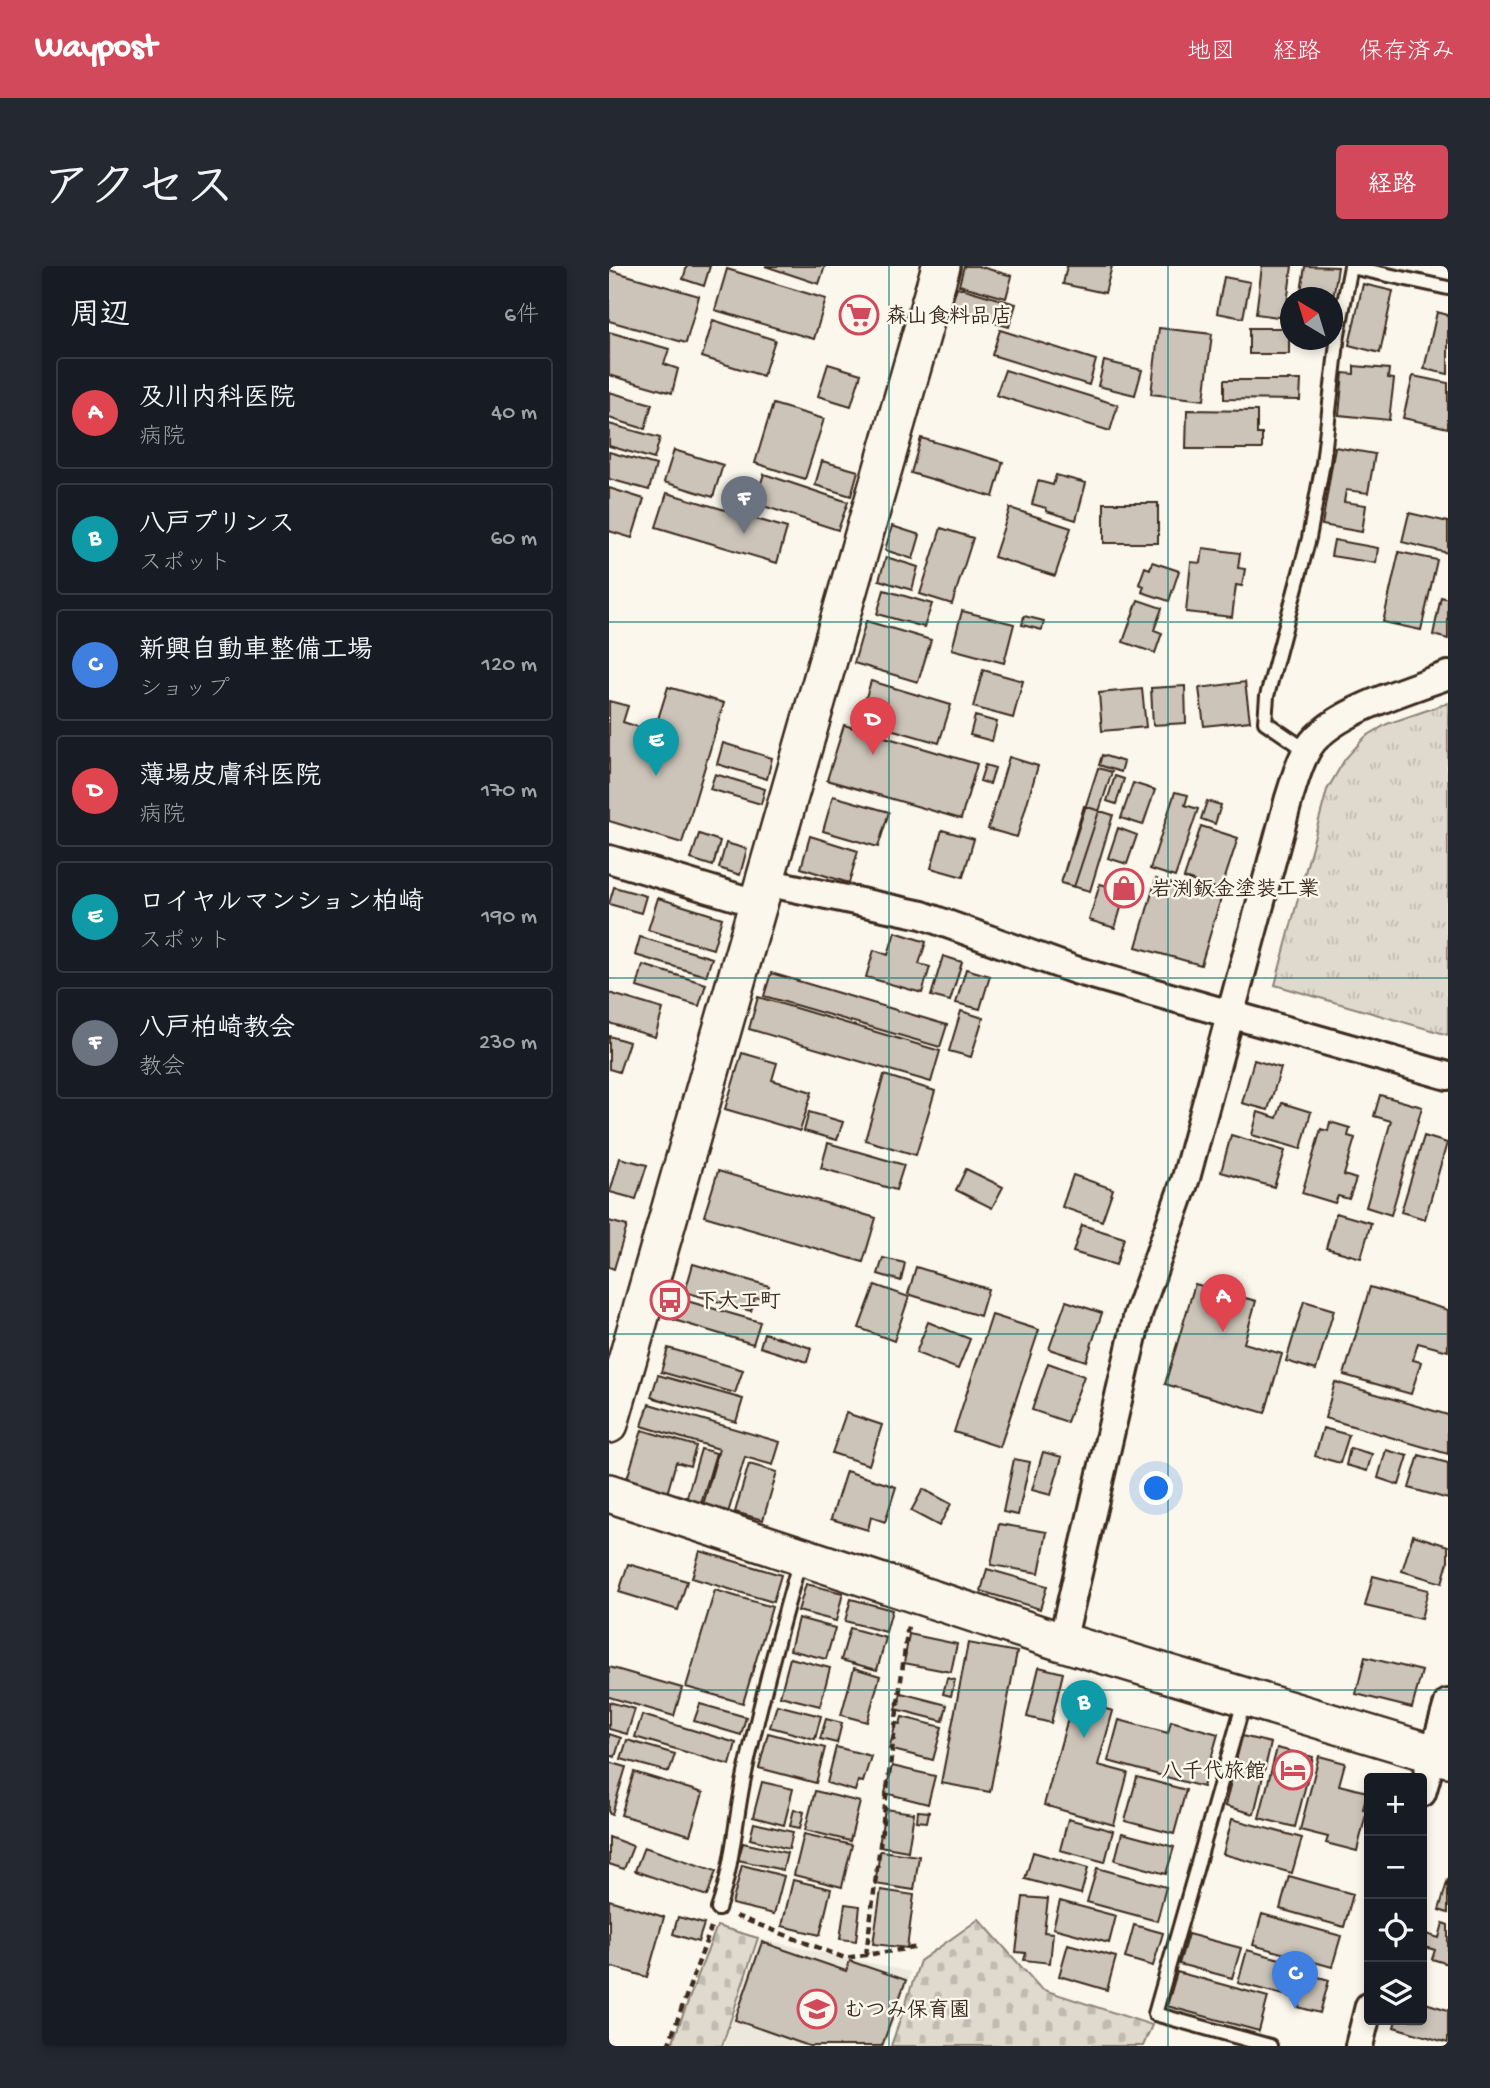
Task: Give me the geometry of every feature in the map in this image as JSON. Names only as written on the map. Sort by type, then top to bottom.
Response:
[{"type":"street","points":[[609,1424],[941,266]]},
{"type":"street","points":[[1062,1642],[1138,1314],[1186,1178],[1289,798],[1306,750],[1332,724],[1373,703],[1448,676]]},
{"type":"street","points":[[609,859],[762,893],[922,915],[1075,970],[1448,1076]]},
{"type":"street","points":[[609,1493],[1062,1642],[1441,1756]]},
{"type":"street","points":[[1427,1783],[1441,1756],[1448,1703]]},
{"type":"street","points":[[1359,2046],[1364,2025]]},
{"type":"lane","points":[[1306,750],[1265,722],[1267,696],[1309,538],[1338,334],[1351,266],[1448,288]]},
{"type":"lane","points":[[718,1909],[724,1892],[740,1795],[761,1700],[801,1556]]},
{"type":"lane","points":[[1245,1697],[1155,2014],[1270,2046]]},
{"type":"path","points":[[866,1955],[912,1593]]},
{"type":"path","points":[[668,2046],[718,1909],[845,1958],[919,1947]]},
{"type":"shaded area","name":"むつみ保育園","points":[[760,1939],[911,1972],[885,2046],[724,2046]]},
{"type":"green space","points":[[1448,703],[1448,1035],[1275,985],[1327,790],[1345,759],[1365,737],[1387,724]]},
{"type":"green space","points":[[979,1919],[1041,1989],[1152,2025],[1143,2046],[891,2046],[920,1961]]},
{"type":"green space","points":[[717,1926],[758,1938],[722,2046],[671,2046]]},
{"type":"building","points":[[687,266],[710,266],[704,286],[683,279]]},
{"type":"building","points":[[765,266],[825,266],[819,284]]},
{"type":"building","points":[[964,266],[978,266],[1012,276],[1006,298],[959,285]]},
{"type":"building","points":[[1067,266],[1112,266],[1105,293],[1063,284]]},
{"type":"building","points":[[1262,266],[1292,266],[1289,287],[1280,287],[1280,317],[1256,314]]},
{"type":"building","points":[[1305,266],[1338,267],[1335,287],[1302,287]]},
{"type":"building","points":[[727,269],[826,299],[814,339],[715,310]]},
{"type":"building","points":[[609,270],[699,296],[686,343],[609,321]]},
{"type":"building","points":[[1224,277],[1250,282],[1243,318],[1217,313]]},
{"type":"building","points":[[1363,284],[1393,291],[1380,353],[1349,345]]},
{"type":"building","points":[[957,287],[1016,304],[1009,327],[950,310]]},
{"type":"building","points":[[1437,312],[1448,315],[1448,374],[1424,369]]},
{"type":"building","points":[[713,320],[775,340],[763,376],[702,357]]},
{"type":"building","points":[[1159,328],[1212,334],[1204,400],[1151,394]]},
{"type":"building","points":[[1249,328],[1280,328],[1280,350],[1289,350],[1289,354],[1249,354]]},
{"type":"building","points":[[1000,330],[1096,360],[1089,385],[992,355]]},
{"type":"building","points":[[609,332],[669,349],[664,364],[678,369],[672,393],[609,375]]},
{"type":"building","points":[[1104,361],[1142,370],[1135,395],[1098,386]]},
{"type":"building","points":[[828,364],[861,374],[851,406],[818,396]]},
{"type":"building","points":[[1354,366],[1389,369],[1388,378],[1394,379],[1389,420],[1339,415],[1343,373],[1354,374]]},
{"type":"building","points":[[1005,370],[1118,405],[1110,431],[996,395]]},
{"type":"building","points":[[1413,376],[1448,383],[1448,428],[1403,418]]},
{"type":"building","points":[[1224,380],[1301,380],[1300,400],[1224,399]]},
{"type":"building","points":[[609,392],[652,404],[645,429],[609,418]]},
{"type":"building","points":[[773,404],[824,419],[805,479],[755,463]]},
{"type":"building","points":[[1187,410],[1257,411],[1257,434],[1262,434],[1262,449],[1186,449]]},
{"type":"building","points":[[609,424],[660,438],[654,459],[609,446]]},
{"type":"building","points":[[921,438],[1003,462],[993,497],[911,473]]},
{"type":"building","points":[[1335,447],[1375,454],[1368,493],[1346,490],[1344,502],[1366,505],[1362,532],[1322,525]]},
{"type":"building","points":[[674,450],[723,465],[713,497],[664,482]]},
{"type":"building","points":[[609,452],[656,465],[649,490],[609,479]]},
{"type":"building","points":[[822,461],[858,471],[851,496],[815,485]]},
{"type":"building","points":[[764,474],[848,502],[838,530],[754,503]]},
{"type":"building","points":[[1056,475],[1086,483],[1076,520],[1032,504],[1038,481],[1053,485]]},
{"type":"building","points":[[609,488],[644,499],[632,538],[609,531]]},
{"type":"building","points":[[667,493],[787,528],[777,563],[656,527]]},
{"type":"building","points":[[1104,503],[1158,503],[1158,543],[1104,543]]},
{"type":"building","points":[[1010,508],[1071,528],[1055,576],[994,557]]},
{"type":"building","points":[[1409,513],[1448,522],[1448,553],[1402,542]]},
{"type":"building","points":[[892,526],[920,535],[913,559],[885,550]]},
{"type":"building","points":[[941,528],[973,538],[952,604],[920,594]]},
{"type":"building","points":[[1334,540],[1378,548],[1376,563],[1331,556]]},
{"type":"building","points":[[1203,548],[1240,553],[1238,568],[1245,569],[1242,586],[1236,585],[1232,617],[1186,612],[1191,562],[1201,563]]},
{"type":"building","points":[[1399,552],[1437,560],[1421,630],[1383,622]]},
{"type":"building","points":[[886,557],[918,567],[912,590],[879,580]]},
{"type":"building","points":[[1152,562],[1179,571],[1169,601],[1142,592],[1144,586],[1139,584],[1145,567],[1150,569]]},
{"type":"building","points":[[884,590],[932,604],[924,627],[877,614]]},
{"type":"building","points":[[1441,597],[1448,599],[1448,639],[1433,635]]},
{"type":"building","points":[[1138,600],[1162,608],[1154,630],[1162,633],[1155,653],[1123,642]]},
{"type":"building","points":[[962,611],[1014,624],[1004,663],[952,649]]},
{"type":"building","points":[[1024,616],[1044,621],[1042,630],[1022,625]]},
{"type":"building","points":[[866,621],[931,640],[918,682],[854,663]]},
{"type":"building","points":[[983,670],[1023,681],[1013,718],[973,707]]},
{"type":"building","points":[[871,681],[951,705],[939,743],[859,720]]},
{"type":"building","points":[[1245,682],[1250,721],[1204,726],[1199,688]]},
{"type":"building","points":[[1185,686],[1186,723],[1153,725],[1151,688]]},
{"type":"building","points":[[668,687],[724,703],[682,843],[609,821],[609,701],[628,706],[623,722],[654,732]]},
{"type":"building","points":[[1142,689],[1146,727],[1102,731],[1099,693]]},
{"type":"building","points":[[975,716],[997,722],[992,741],[970,735]]},
{"type":"building","points":[[844,725],[977,764],[961,819],[827,780]]},
{"type":"building","points":[[723,743],[772,758],[767,779],[717,764]]},
{"type":"building","points":[[1102,755],[1124,762],[1121,772],[1099,765]]},
{"type":"building","points":[[1009,757],[1038,766],[1017,837],[988,829]]},
{"type":"building","points":[[985,765],[995,768],[990,784],[980,781]]},
{"type":"building","points":[[1098,768],[1112,772],[1074,887],[1061,883]]},
{"type":"building","points":[[715,774],[765,789],[761,804],[710,789]]},
{"type":"building","points":[[1115,776],[1124,779],[1116,804],[1107,801]]},
{"type":"building","points":[[1133,783],[1155,790],[1143,825],[1121,818]]},
{"type":"building","points":[[1175,792],[1188,795],[1185,805],[1198,809],[1175,877],[1150,869]]},
{"type":"building","points":[[833,796],[889,812],[878,847],[823,831]]},
{"type":"building","points":[[1207,801],[1221,805],[1215,824],[1201,819]]},
{"type":"building","points":[[1084,806],[1113,815],[1090,891],[1061,883]]},
{"type":"building","points":[[1201,826],[1238,838],[1221,890],[1184,878]]},
{"type":"building","points":[[1118,828],[1137,835],[1127,864],[1108,858]]},
{"type":"building","points":[[942,830],[974,839],[963,877],[931,868]]},
{"type":"building","points":[[699,834],[720,841],[713,866],[691,859]]},
{"type":"building","points":[[810,836],[858,851],[849,883],[801,868]]},
{"type":"building","points":[[726,843],[747,849],[740,875],[719,868]]},
{"type":"building","points":[[1156,879],[1221,898],[1201,965],[1136,947]]},
{"type":"building","points":[[1100,884],[1126,891],[1115,928],[1089,920]]},
{"type":"building","points":[[614,887],[646,896],[641,913],[609,904]]},
{"type":"building","points":[[658,898],[722,918],[713,949],[648,930]]},
{"type":"building","points":[[895,932],[926,942],[919,964],[930,967],[922,993],[866,977],[874,950],[888,955]]},
{"type":"building","points":[[640,937],[712,958],[706,976],[635,955]]},
{"type":"building","points":[[943,956],[962,962],[950,1001],[931,996]]},
{"type":"building","points":[[643,965],[706,984],[699,1006],[637,987]]},
{"type":"building","points":[[966,969],[990,976],[980,1009],[956,1003]]},
{"type":"building","points":[[771,973],[947,1025],[940,1047],[764,996]]},
{"type":"building","points":[[609,993],[663,1009],[655,1037],[609,1023]]},
{"type":"building","points":[[758,997],[940,1051],[931,1082],[749,1029]]},
{"type":"building","points":[[961,1011],[983,1018],[971,1057],[949,1051]]},
{"type":"building","points":[[609,1036],[629,1042],[619,1072],[609,1069]]},
{"type":"building","points":[[742,1053],[777,1063],[772,1080],[812,1092],[800,1131],[725,1109]]},
{"type":"building","points":[[1254,1060],[1281,1068],[1268,1110],[1242,1103]]},
{"type":"building","points":[[884,1075],[935,1091],[916,1155],[865,1140]]},
{"type":"building","points":[[1380,1095],[1422,1107],[1391,1215],[1366,1207],[1391,1121],[1374,1116]]},
{"type":"building","points":[[1282,1103],[1311,1112],[1301,1149],[1252,1135],[1258,1112],[1277,1118]]},
{"type":"building","points":[[809,1112],[843,1122],[837,1140],[804,1131]]},
{"type":"building","points":[[1330,1122],[1350,1128],[1348,1136],[1355,1138],[1344,1175],[1356,1179],[1349,1199],[1338,1196],[1335,1203],[1302,1193],[1321,1129],[1328,1131]]},
{"type":"building","points":[[1231,1135],[1285,1151],[1274,1187],[1221,1172]]},
{"type":"building","points":[[1424,1136],[1447,1143],[1425,1219],[1401,1212]]},
{"type":"building","points":[[828,1143],[904,1165],[896,1190],[821,1168]]},
{"type":"building","points":[[620,1158],[647,1165],[636,1199],[610,1192]]},
{"type":"building","points":[[966,1169],[1003,1187],[992,1208],[956,1190]]},
{"type":"building","points":[[718,1171],[876,1218],[863,1262],[704,1216]]},
{"type":"building","points":[[1073,1175],[1113,1189],[1102,1221],[1062,1207]]},
{"type":"building","points":[[1336,1213],[1371,1223],[1361,1258],[1326,1248]]},
{"type":"building","points":[[609,1221],[627,1226],[614,1269],[609,1267]]},
{"type":"building","points":[[1082,1225],[1124,1238],[1116,1265],[1073,1252]]},
{"type":"building","points":[[883,1258],[905,1263],[901,1281],[878,1274]]},
{"type":"building","points":[[693,1264],[769,1286],[765,1300],[755,1297],[751,1311],[685,1292]]},
{"type":"building","points":[[916,1267],[988,1289],[980,1316],[908,1294]]},
{"type":"building","points":[[1195,1284],[1256,1301],[1244,1343],[1282,1354],[1265,1413],[1165,1384]]},
{"type":"building","points":[[875,1285],[909,1297],[894,1341],[859,1328]]},
{"type":"building","points":[[1370,1287],[1448,1310],[1448,1351],[1418,1343],[1413,1360],[1421,1362],[1411,1394],[1344,1375]]},
{"type":"building","points":[[680,1299],[760,1322],[753,1344],[674,1320]]},
{"type":"building","points":[[1066,1301],[1102,1313],[1086,1361],[1049,1349]]},
{"type":"building","points":[[1304,1301],[1334,1310],[1316,1370],[1286,1361]]},
{"type":"building","points":[[992,1315],[1039,1330],[1000,1447],[954,1432]]},
{"type":"building","points":[[928,1322],[970,1339],[958,1369],[916,1353]]},
{"type":"building","points":[[764,1333],[811,1348],[807,1362],[760,1347]]},
{"type":"building","points":[[668,1348],[743,1370],[735,1393],[661,1372]]},
{"type":"building","points":[[1048,1363],[1084,1376],[1067,1422],[1032,1410]]},
{"type":"building","points":[[658,1375],[743,1399],[736,1422],[651,1397]]},
{"type":"building","points":[[1335,1382],[1448,1415],[1448,1454],[1325,1418]]},
{"type":"building","points":[[649,1404],[780,1442],[773,1465],[745,1457],[728,1513],[703,1505],[719,1449],[642,1426]]},
{"type":"building","points":[[846,1413],[882,1425],[869,1465],[832,1453]]},
{"type":"building","points":[[1323,1428],[1349,1435],[1340,1463],[1315,1456]]},
{"type":"building","points":[[642,1430],[696,1446],[690,1466],[676,1462],[667,1494],[626,1482]]},
{"type":"building","points":[[1350,1448],[1372,1454],[1367,1471],[1346,1465]]},
{"type":"building","points":[[701,1449],[716,1453],[701,1504],[686,1500]]},
{"type":"building","points":[[1386,1450],[1408,1456],[1399,1485],[1378,1478]]},
{"type":"building","points":[[1043,1452],[1062,1457],[1051,1495],[1032,1490]]},
{"type":"building","points":[[1419,1455],[1448,1463],[1448,1499],[1409,1488]]},
{"type":"building","points":[[1014,1459],[1030,1462],[1018,1515],[1003,1512]]},
{"type":"building","points":[[749,1464],[777,1472],[763,1520],[735,1512]]},
{"type":"building","points":[[846,1471],[896,1487],[885,1522],[871,1517],[868,1530],[831,1519]]},
{"type":"building","points":[[923,1489],[951,1504],[939,1526],[911,1511]]},
{"type":"building","points":[[999,1524],[1047,1532],[1039,1573],[991,1565]]},
{"type":"building","points":[[1413,1535],[1448,1546],[1448,1562],[1442,1583],[1402,1571]]},
{"type":"building","points":[[700,1551],[781,1575],[773,1602],[692,1578]]},
{"type":"building","points":[[628,1564],[687,1581],[678,1610],[619,1592]]},
{"type":"building","points":[[987,1569],[1047,1586],[1040,1609],[981,1591]]},
{"type":"building","points":[[1373,1576],[1428,1590],[1421,1619],[1365,1606]]},
{"type":"building","points":[[806,1584],[843,1593],[836,1621],[798,1611]]},
{"type":"building","points":[[715,1590],[772,1607],[743,1703],[686,1687]]},
{"type":"building","points":[[851,1599],[892,1610],[886,1632],[845,1621]]},
{"type":"building","points":[[798,1618],[835,1628],[826,1659],[790,1650]]},
{"type":"building","points":[[850,1628],[886,1638],[877,1670],[841,1660]]},
{"type":"building","points":[[909,1634],[957,1644],[951,1672],[904,1663]]},
{"type":"building","points":[[968,1643],[1017,1652],[990,1792],[941,1783]]},
{"type":"building","points":[[1365,1657],[1422,1671],[1412,1708],[1356,1694]]},
{"type":"building","points":[[790,1658],[830,1668],[820,1706],[780,1696]]},
{"type":"building","points":[[609,1667],[682,1688],[674,1716],[609,1697]]},
{"type":"building","points":[[1039,1667],[1063,1673],[1051,1723],[1027,1717]]},
{"type":"building","points":[[854,1668],[880,1676],[867,1722],[841,1715]]},
{"type":"building","points":[[947,1678],[955,1680],[951,1696],[943,1694]]},
{"type":"building","points":[[1076,1689],[1084,1691],[1081,1702],[1113,1711],[1098,1765],[1128,1773],[1114,1825],[1044,1805]]},
{"type":"building","points":[[901,1693],[947,1705],[943,1721],[896,1709]]},
{"type":"building","points":[[609,1702],[635,1709],[627,1734],[609,1729]]},
{"type":"building","points":[[700,1704],[746,1717],[741,1735],[694,1721]]},
{"type":"building","points":[[777,1705],[821,1716],[815,1739],[770,1727]]},
{"type":"building","points":[[642,1715],[736,1743],[730,1765],[635,1737]]},
{"type":"building","points":[[902,1717],[942,1727],[933,1760],[889,1749],[896,1723],[900,1724]]},
{"type":"building","points":[[826,1719],[842,1723],[837,1743],[820,1739]]},
{"type":"building","points":[[1119,1720],[1168,1733],[1171,1721],[1218,1734],[1203,1787],[1108,1761]]},
{"type":"building","points":[[768,1733],[825,1748],[816,1783],[759,1768]]},
{"type":"building","points":[[609,1734],[621,1738],[615,1757],[609,1755]]},
{"type":"building","points":[[1242,1736],[1271,1743],[1254,1814],[1225,1806]]},
{"type":"building","points":[[627,1740],[675,1754],[669,1772],[621,1759]]},
{"type":"building","points":[[836,1747],[871,1756],[863,1782],[858,1781],[855,1791],[827,1783]]},
{"type":"building","points":[[1277,1748],[1313,1757],[1295,1827],[1259,1818]]},
{"type":"building","points":[[1319,1756],[1345,1763],[1339,1785],[1364,1791],[1364,1822],[1357,1851],[1326,1843],[1328,1837],[1300,1830]]},
{"type":"building","points":[[609,1762],[626,1767],[612,1814],[609,1813]]},
{"type":"building","points":[[892,1766],[935,1776],[928,1804],[885,1793]]},
{"type":"building","points":[[634,1772],[703,1793],[690,1835],[621,1815]]},
{"type":"building","points":[[1137,1777],[1186,1790],[1174,1834],[1125,1821]]},
{"type":"building","points":[[762,1782],[793,1789],[784,1825],[753,1817]]},
{"type":"building","points":[[815,1791],[860,1802],[850,1841],[805,1830]]},
{"type":"building","points":[[794,1809],[804,1812],[800,1828],[790,1826]]},
{"type":"building","points":[[885,1809],[914,1813],[908,1851],[879,1846]]},
{"type":"building","points":[[918,1811],[929,1812],[927,1822],[917,1821]]},
{"type":"building","points":[[1068,1819],[1113,1831],[1105,1862],[1060,1850]]},
{"type":"building","points":[[1232,1819],[1302,1838],[1292,1873],[1223,1854]]},
{"type":"building","points":[[754,1823],[793,1832],[789,1849],[750,1839]]},
{"type":"building","points":[[1122,1833],[1174,1847],[1166,1874],[1115,1860]]},
{"type":"building","points":[[804,1834],[852,1845],[842,1887],[794,1875]]},
{"type":"building","points":[[609,1837],[633,1846],[624,1869],[609,1864]]},
{"type":"building","points":[[743,1843],[787,1853],[783,1870],[738,1860]]},
{"type":"building","points":[[644,1847],[716,1871],[707,1896],[635,1871]]},
{"type":"building","points":[[880,1851],[919,1856],[914,1890],[875,1884]]},
{"type":"building","points":[[1033,1852],[1088,1868],[1081,1894],[1025,1879]]},
{"type":"building","points":[[742,1865],[784,1876],[774,1914],[732,1904]]},
{"type":"building","points":[[1097,1868],[1166,1887],[1157,1921],[1087,1902]]},
{"type":"building","points":[[1289,1876],[1353,1894],[1344,1927],[1280,1909]]},
{"type":"building","points":[[1448,1879],[1448,1913],[1439,1910]]},
{"type":"building","points":[[793,1880],[831,1889],[820,1935],[782,1926]]},
{"type":"building","points":[[881,1890],[914,1895],[907,1948],[873,1944]]},
{"type":"building","points":[[1023,1897],[1048,1899],[1044,1932],[1053,1933],[1050,1963],[1024,1960],[1026,1953],[1016,1952]]},
{"type":"building","points":[[609,1900],[664,1917],[647,1977],[609,1966]]},
{"type":"building","points":[[1060,1901],[1116,1916],[1109,1943],[1053,1928]]},
{"type":"building","points":[[845,1904],[860,1906],[856,1941],[840,1939]]},
{"type":"building","points":[[1262,1914],[1341,1936],[1332,1967],[1253,1945]]},
{"type":"building","points":[[678,1917],[704,1924],[698,1942],[673,1934]]},
{"type":"building","points":[[1443,1923],[1448,1925],[1448,1964],[1432,1959],[1435,1950],[1427,1948],[1427,1934],[1439,1938]]},
{"type":"building","points":[[1134,1925],[1163,1933],[1153,1966],[1125,1958]]},
{"type":"building","points":[[1188,1934],[1241,1948],[1232,1978],[1179,1964]]},
{"type":"building","name":"むつみ保育園","points":[[762,1942],[846,1971],[850,1961],[906,1980],[882,2046],[809,2046],[735,2020]]},
{"type":"building","points":[[1068,1944],[1116,1957],[1107,1990],[1059,1976]]},
{"type":"building","points":[[1247,1950],[1302,1965],[1292,1997],[1238,1983]]},
{"type":"building","points":[[1177,1972],[1268,1997],[1259,2031],[1167,2006]]},
{"type":"building","points":[[1308,1974],[1329,1980],[1320,2013],[1298,2007]]},
{"type":"building","points":[[1427,2004],[1448,2010],[1448,2043],[1394,2027],[1427,2025]]},
{"type":"place","name":"森山食料品店","points":[[859,315]]},
{"type":"place","name":"八戸柏崎教会","points":[[744,534]]},
{"type":"place","name":"薄場皮膚科医院","points":[[873,755]]},
{"type":"place","name":"ロイヤルマンション柏崎","points":[[656,776]]},
{"type":"place","name":"岩渕鈑金塗装工業","points":[[1124,888]]},
{"type":"place","name":"下大工町","points":[[670,1300]]},
{"type":"place","name":"及川内科医院","points":[[1223,1332]]},
{"type":"place","name":"八戸プリンス","points":[[1084,1738]]},
{"type":"place","name":"八千代旅館","points":[[1293,1770]]},
{"type":"place","name":"むつみ保育園","points":[[817,2009]]},
{"type":"place","name":"新興自動車整備工場","points":[[1295,2009]]}]
